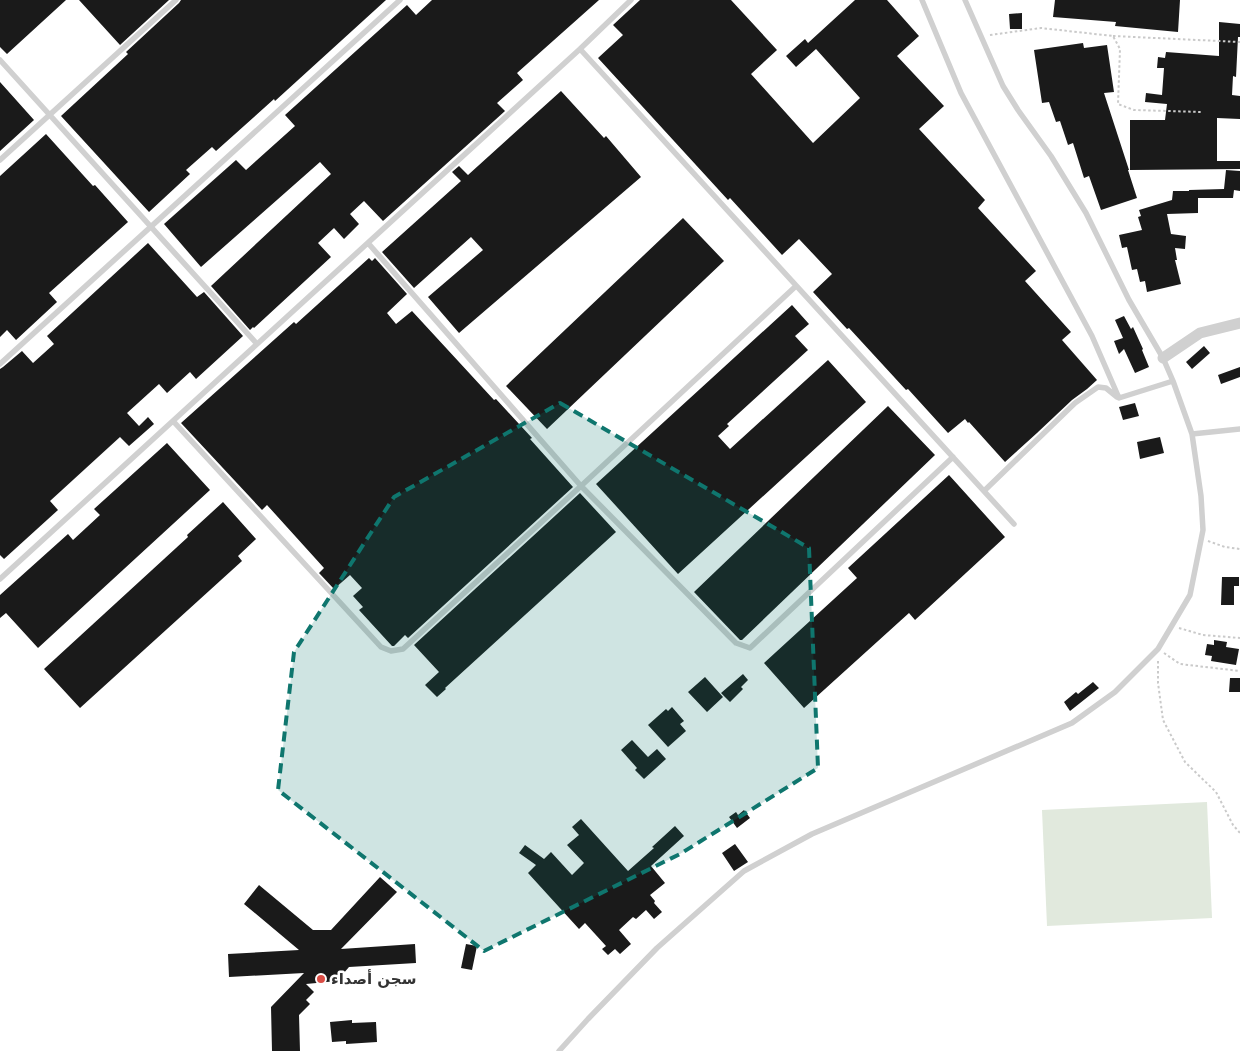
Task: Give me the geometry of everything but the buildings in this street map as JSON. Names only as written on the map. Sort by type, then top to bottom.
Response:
[{"type":"street","points":[[1163,358],[1200,333],[1240,323]]},
{"type":"lane","points":[[0,160],[176,0]]},
{"type":"lane","points":[[0,364],[400,0]]},
{"type":"lane","points":[[0,578],[580,49],[631,0]]},
{"type":"lane","points":[[922,0],[961,93],[1092,336],[1119,398]]},
{"type":"lane","points":[[559,1051],[657,948],[744,871],[812,834],[1072,723],[1115,692],[1158,649],[1190,595],[1203,530],[1201,496],[1192,434],[1172,381],[1163,358],[1129,300],[1086,214],[1051,156],[1003,86],[965,0]]},
{"type":"lane","points":[[580,49],[1014,524]]},
{"type":"lane","points":[[0,60],[257,344]]},
{"type":"lane","points":[[368,243],[582,486],[736,643],[750,648],[953,457]]},
{"type":"lane","points":[[173,421],[381,647],[391,651],[403,649],[582,486],[796,286]]},
{"type":"lane","points":[[1119,398],[1172,381]]},
{"type":"lane","points":[[984,491],[1075,403],[1098,387],[1106,388],[1119,398]]},
{"type":"lane","points":[[1192,434],[1240,429]]},
{"type":"path","points":[[981,36],[1041,28],[1112,36],[1240,42]]},
{"type":"path","points":[[1112,36],[1120,49],[1118,104],[1134,110],[1201,112]]},
{"type":"path","points":[[1201,539],[1240,549]]},
{"type":"path","points":[[1172,626],[1203,635],[1240,638]]},
{"type":"path","points":[[1158,649],[1180,664],[1240,671]]},
{"type":"path","points":[[1158,649],[1158,682],[1162,720],[1185,762],[1216,792],[1233,825],[1240,833]]},
{"type":"highlighted area","points":[[560,403],[809,548],[818,768],[680,854],[484,951],[278,790],[294,652],[394,497]]},
{"type":"shaded area","points":[[1207,802],[1212,918],[1047,926],[1042,810]]},
{"type":"place","name":"سجن أصداء","points":[[321,979]]}]
